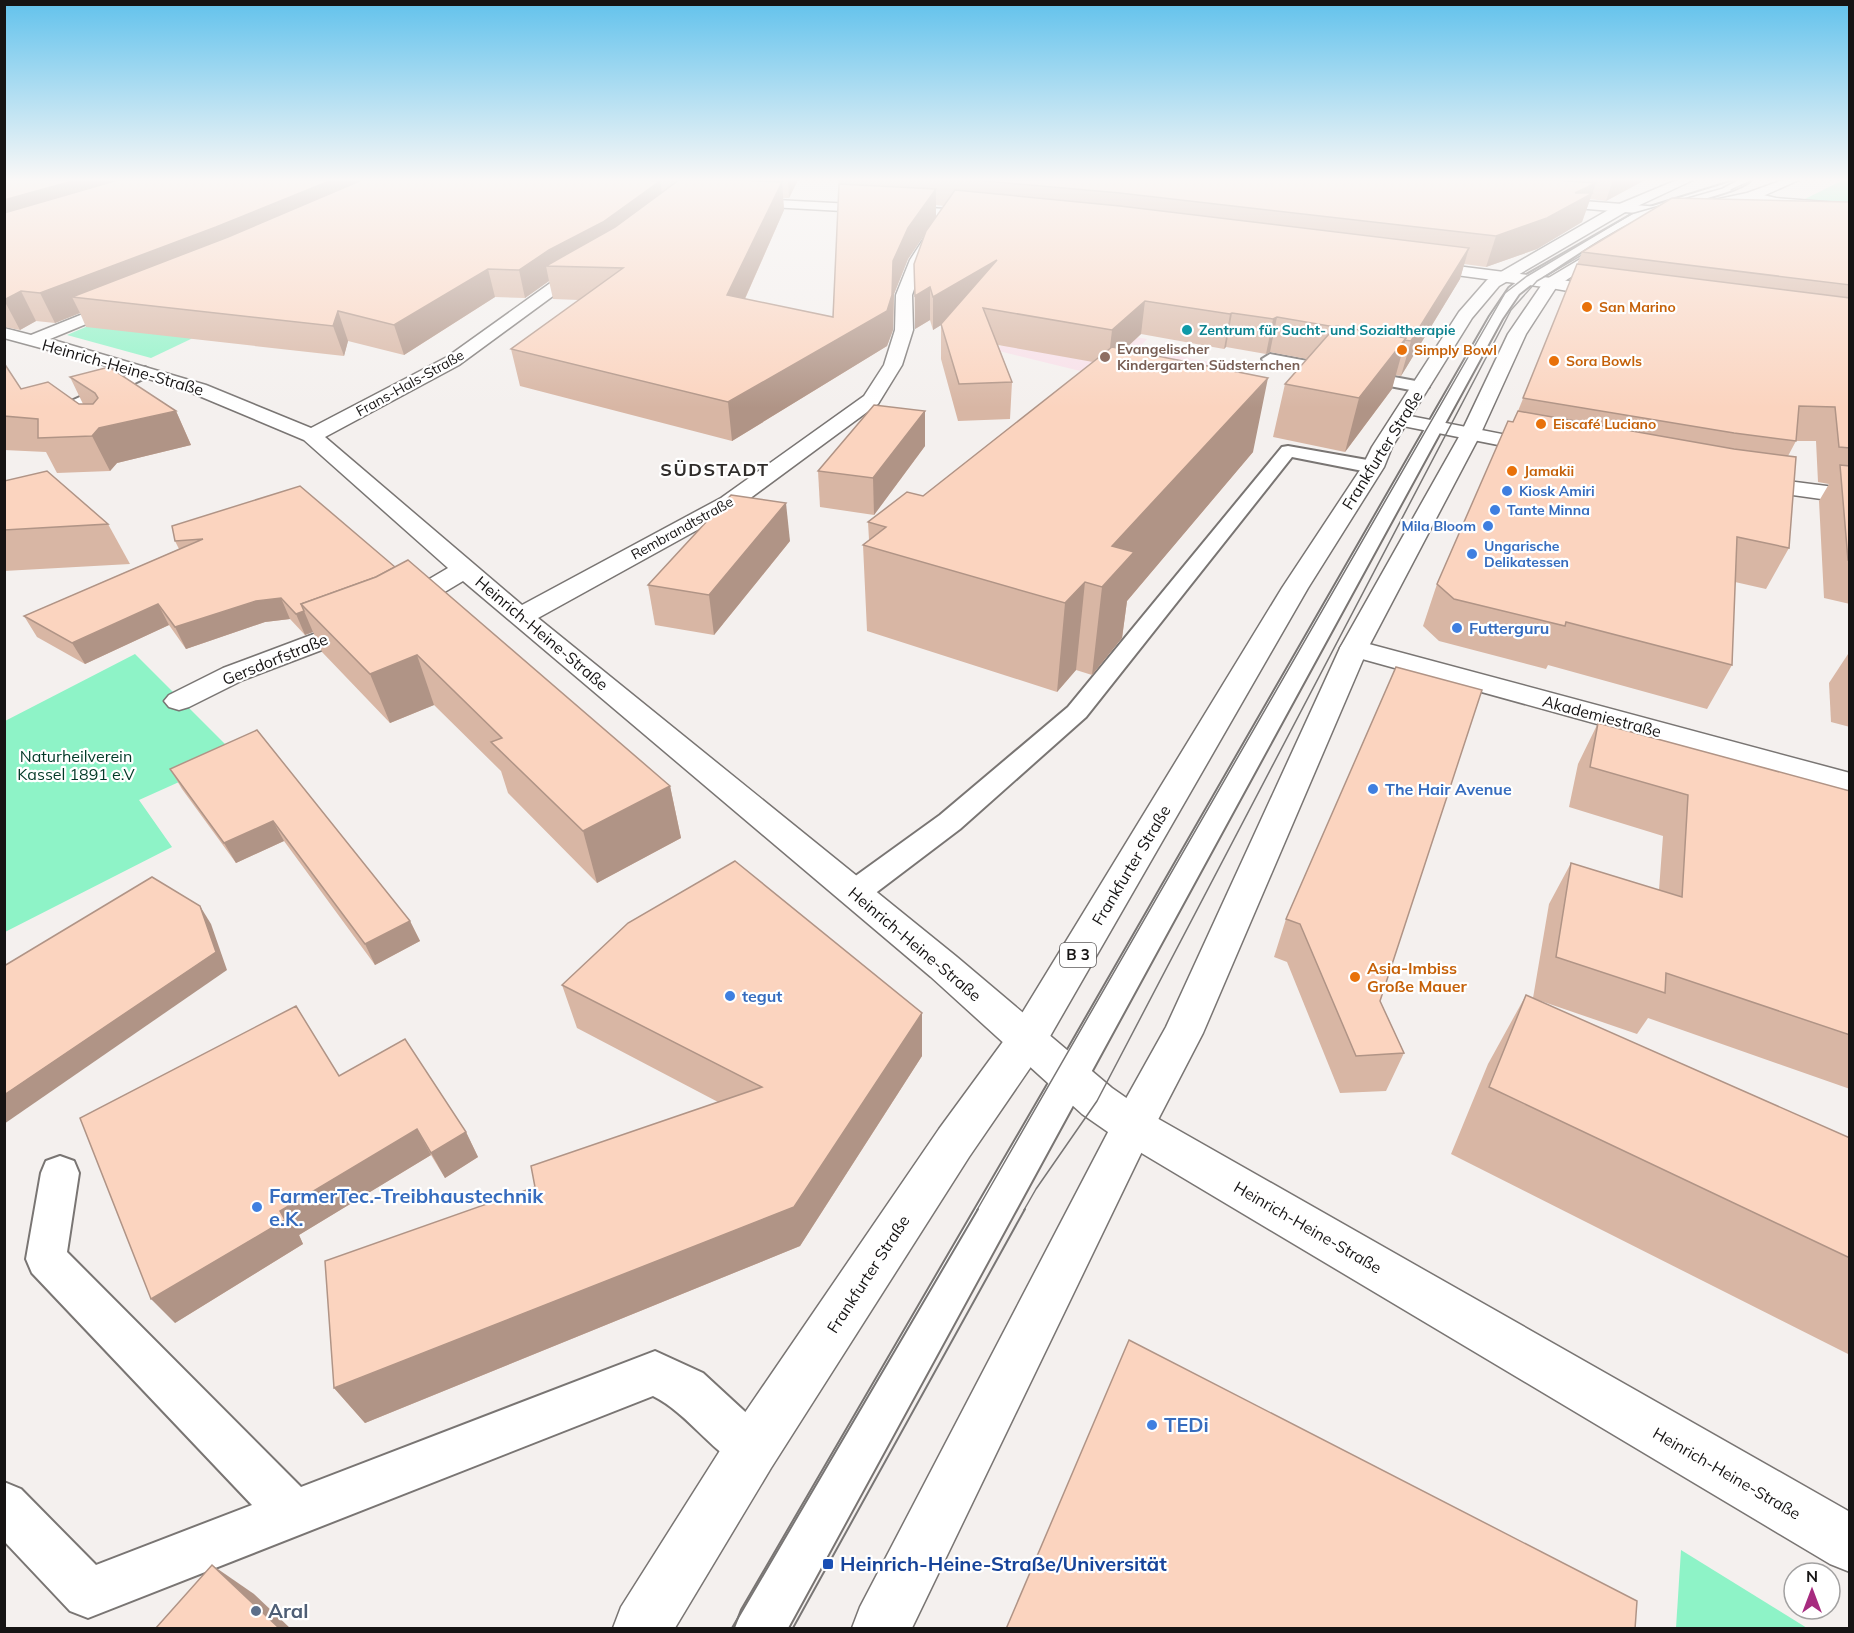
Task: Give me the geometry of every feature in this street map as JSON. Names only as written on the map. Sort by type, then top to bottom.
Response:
[{"type":"street","name":"Rembrandtstraße","points":[[520,617],[729,503],[871,400],[893,365],[904,330],[904,295],[920,256]]},
{"type":"street","name":"Frankfurter Straße","points":[[881,1629],[1133,1126],[1183,1033],[1453,431],[1517,334],[1527,280],[1556,256]]},
{"type":"street","name":"Frankfurter Straße","points":[[642,1629],[752,1449],[954,1143],[1027,1040],[1294,588],[1373,467],[1465,316],[1493,282],[1527,280],[1577,256]]},
{"type":"street","name":"Frans-Hals-Straße","points":[[311,436],[453,361],[562,282],[606,257]]},
{"type":"street","points":[[1406,264],[1527,280],[1630,297]]},
{"type":"street","points":[[33,340],[136,298]]},
{"type":"street","name":"Heinrich-Heine-Straße","points":[[4,333],[222,396],[311,436],[520,617],[854,893],[1071,1078],[1133,1126],[1850,1544]]},
{"type":"street","points":[[1400,420],[1564,452]]},
{"type":"street","points":[[1727,480],[1850,496]]},
{"type":"street","name":"Gersdorfstraße","points":[[179,701],[233,674],[384,617],[466,568]]},
{"type":"street","name":"Akademiestraße","points":[[1354,648],[1850,784]]},
{"type":"lane","points":[[1527,280],[1567,256]]},
{"type":"lane","points":[[1270,359],[1421,387]]},
{"type":"lane","points":[[104,432],[76,415],[75,406],[145,372]]},
{"type":"lane","points":[[760,1629],[1071,1078],[1453,431]]},
{"type":"lane","points":[[854,893],[951,822],[1077,712],[1288,451],[1373,467]]},
{"type":"lane","points":[[60,1173],[46,1259],[293,1513]]},
{"type":"lane","points":[[4,1506],[88,1593],[655,1373],[687,1389],[752,1449]]},
{"type":"shaded area","name":"Evangelischer Kindergarten Südsternchen","points":[[1038,320],[1147,339],[1139,348],[1220,364],[1182,396],[995,350]]},
{"type":"green space","points":[[301,256],[365,256],[151,358],[67,335],[125,310]]},
{"type":"green space","name":"Naturheilverein Kassel 1891 e.V","points":[[135,654],[237,756],[139,800],[172,847],[5,932],[5,721]]},
{"type":"green space","points":[[1681,1550],[1782,1613],[1782,1621],[1796,1621],[1807,1628],[1676,1628]]},
{"type":"building","points":[[4,256],[138,256],[40,293],[21,291],[4,300]]},
{"type":"building","points":[[178,256],[540,256],[519,270],[488,269],[394,325],[338,311],[333,326],[72,297]]},
{"type":"building","points":[[563,256],[746,256],[727,295],[833,317],[836,256],[895,256],[892,295],[887,311],[728,402],[511,349],[623,268],[546,266]]},
{"type":"building","points":[[917,256],[1464,256],[1411,341],[1404,340],[1406,338],[1277,317],[1273,319],[1230,314],[1145,301],[1112,330],[983,308],[1012,382],[959,384],[941,324],[997,260],[933,297],[930,287],[915,296],[914,264]]},
{"type":"building","points":[[1616,256],[1850,256],[1850,285]]},
{"type":"building","points":[[1577,264],[1850,298],[1850,448],[1839,447],[1835,407],[1799,406],[1796,441],[1523,398]]},
{"type":"building","points":[[1336,326],[1406,338],[1359,398],[1285,384]]},
{"type":"building","points":[[1112,347],[1268,378],[1112,546],[1134,552],[1102,587],[1085,582],[1065,603],[863,545],[886,527],[868,522],[907,492],[923,496]]},
{"type":"building","points":[[4,363],[21,389],[48,382],[79,404],[93,404],[98,398],[95,393],[70,377],[109,367],[176,411],[99,428],[92,436],[38,438],[38,419],[4,416]]},
{"type":"building","points":[[874,405],[925,411],[873,478],[818,471]]},
{"type":"building","points":[[1518,411],[1734,449],[1796,457],[1789,548],[1737,537],[1732,665],[1566,622],[1565,626],[1454,599],[1437,584],[1508,421],[1513,422]]},
{"type":"building","points":[[1840,465],[1850,466],[1850,560],[1848,560]]},
{"type":"building","points":[[47,471],[108,524],[4,530],[4,481]]},
{"type":"building","points":[[300,486],[395,567],[376,577],[301,604],[304,611],[296,614],[281,598],[256,601],[175,627],[158,604],[72,643],[24,616],[203,539],[175,541],[172,526]]},
{"type":"building","points":[[731,495],[786,503],[709,595],[648,585]]},
{"type":"building","points":[[408,560],[670,786],[583,831],[491,742],[502,738],[417,655],[370,674],[301,604],[376,577]]},
{"type":"building","points":[[1396,667],[1482,690],[1380,1001],[1404,1053],[1356,1056],[1300,924],[1286,919]]},
{"type":"building","points":[[1598,723],[1850,791],[1850,1035],[1666,973],[1665,993],[1556,957],[1571,863],[1682,897],[1688,795],[1590,767]]},
{"type":"building","points":[[257,730],[410,921],[365,944],[273,821],[224,843],[170,769]]},
{"type":"building","points":[[735,861],[922,1013],[794,1207],[334,1388],[325,1261],[535,1187],[531,1166],[762,1087],[562,985],[628,923]]},
{"type":"building","points":[[152,877],[200,906],[216,952],[4,1095],[4,966]]},
{"type":"building","points":[[1526,995],[1850,1138],[1850,1258],[1489,1087]]},
{"type":"building","points":[[296,1006],[339,1076],[405,1039],[466,1132],[431,1153],[417,1129],[280,1211],[285,1220],[151,1299],[80,1118]]},
{"type":"building","points":[[1129,1340],[1637,1601],[1635,1629],[1006,1629]]},
{"type":"building","points":[[212,1565],[280,1629],[155,1629]]},
{"type":"tram line","points":[[977,1210],[1505,293],[1527,276],[1560,256]]},
{"type":"tram line","points":[[1024,1210],[1097,1101],[1511,310],[1537,281],[1580,256]]},
{"type":"tram line","points":[[732,1628],[978,1209]]},
{"type":"tram line","points":[[793,1628],[1025,1209]]},
{"type":"place","name":"San Marino","points":[[1587,307]]},
{"type":"place","name":"Zentrum für Sucht- und Sozialtherapie","points":[[1187,330]]},
{"type":"place","name":"Simply Bowl","points":[[1402,350]]},
{"type":"place","name":"Evangelischer Kindergarten Südsternchen","points":[[1105,357]]},
{"type":"place","name":"Sora Bowls","points":[[1554,361]]},
{"type":"place","name":"Eiscafé Luciano","points":[[1541,424]]},
{"type":"place","name":"Jamakii","points":[[1512,471]]},
{"type":"place","name":"Kiosk Amiri","points":[[1507,491]]},
{"type":"place","name":"Tante Minna","points":[[1495,510]]},
{"type":"place","name":"Mila Bloom","points":[[1488,526]]},
{"type":"place","name":"Ungarische Delikatessen","points":[[1472,554]]},
{"type":"place","name":"Futterguru","points":[[1457,628]]},
{"type":"place","name":"The Hair Avenue","points":[[1373,789]]},
{"type":"place","name":"Asia-Imbiss Große Mauer","points":[[1355,977]]},
{"type":"place","name":"tegut","points":[[730,996]]},
{"type":"place","name":"FarmerTec.-Treibhaustechnik e.K.","points":[[257,1207]]},
{"type":"place","name":"TEDi","points":[[1152,1425]]},
{"type":"place","name":"Heinrich-Heine-Straße/Universität","points":[[828,1564]]},
{"type":"place","name":"Aral","points":[[256,1611]]},
{"type":"district","name":"SÜDSTADT","points":[[715,470]]}]
